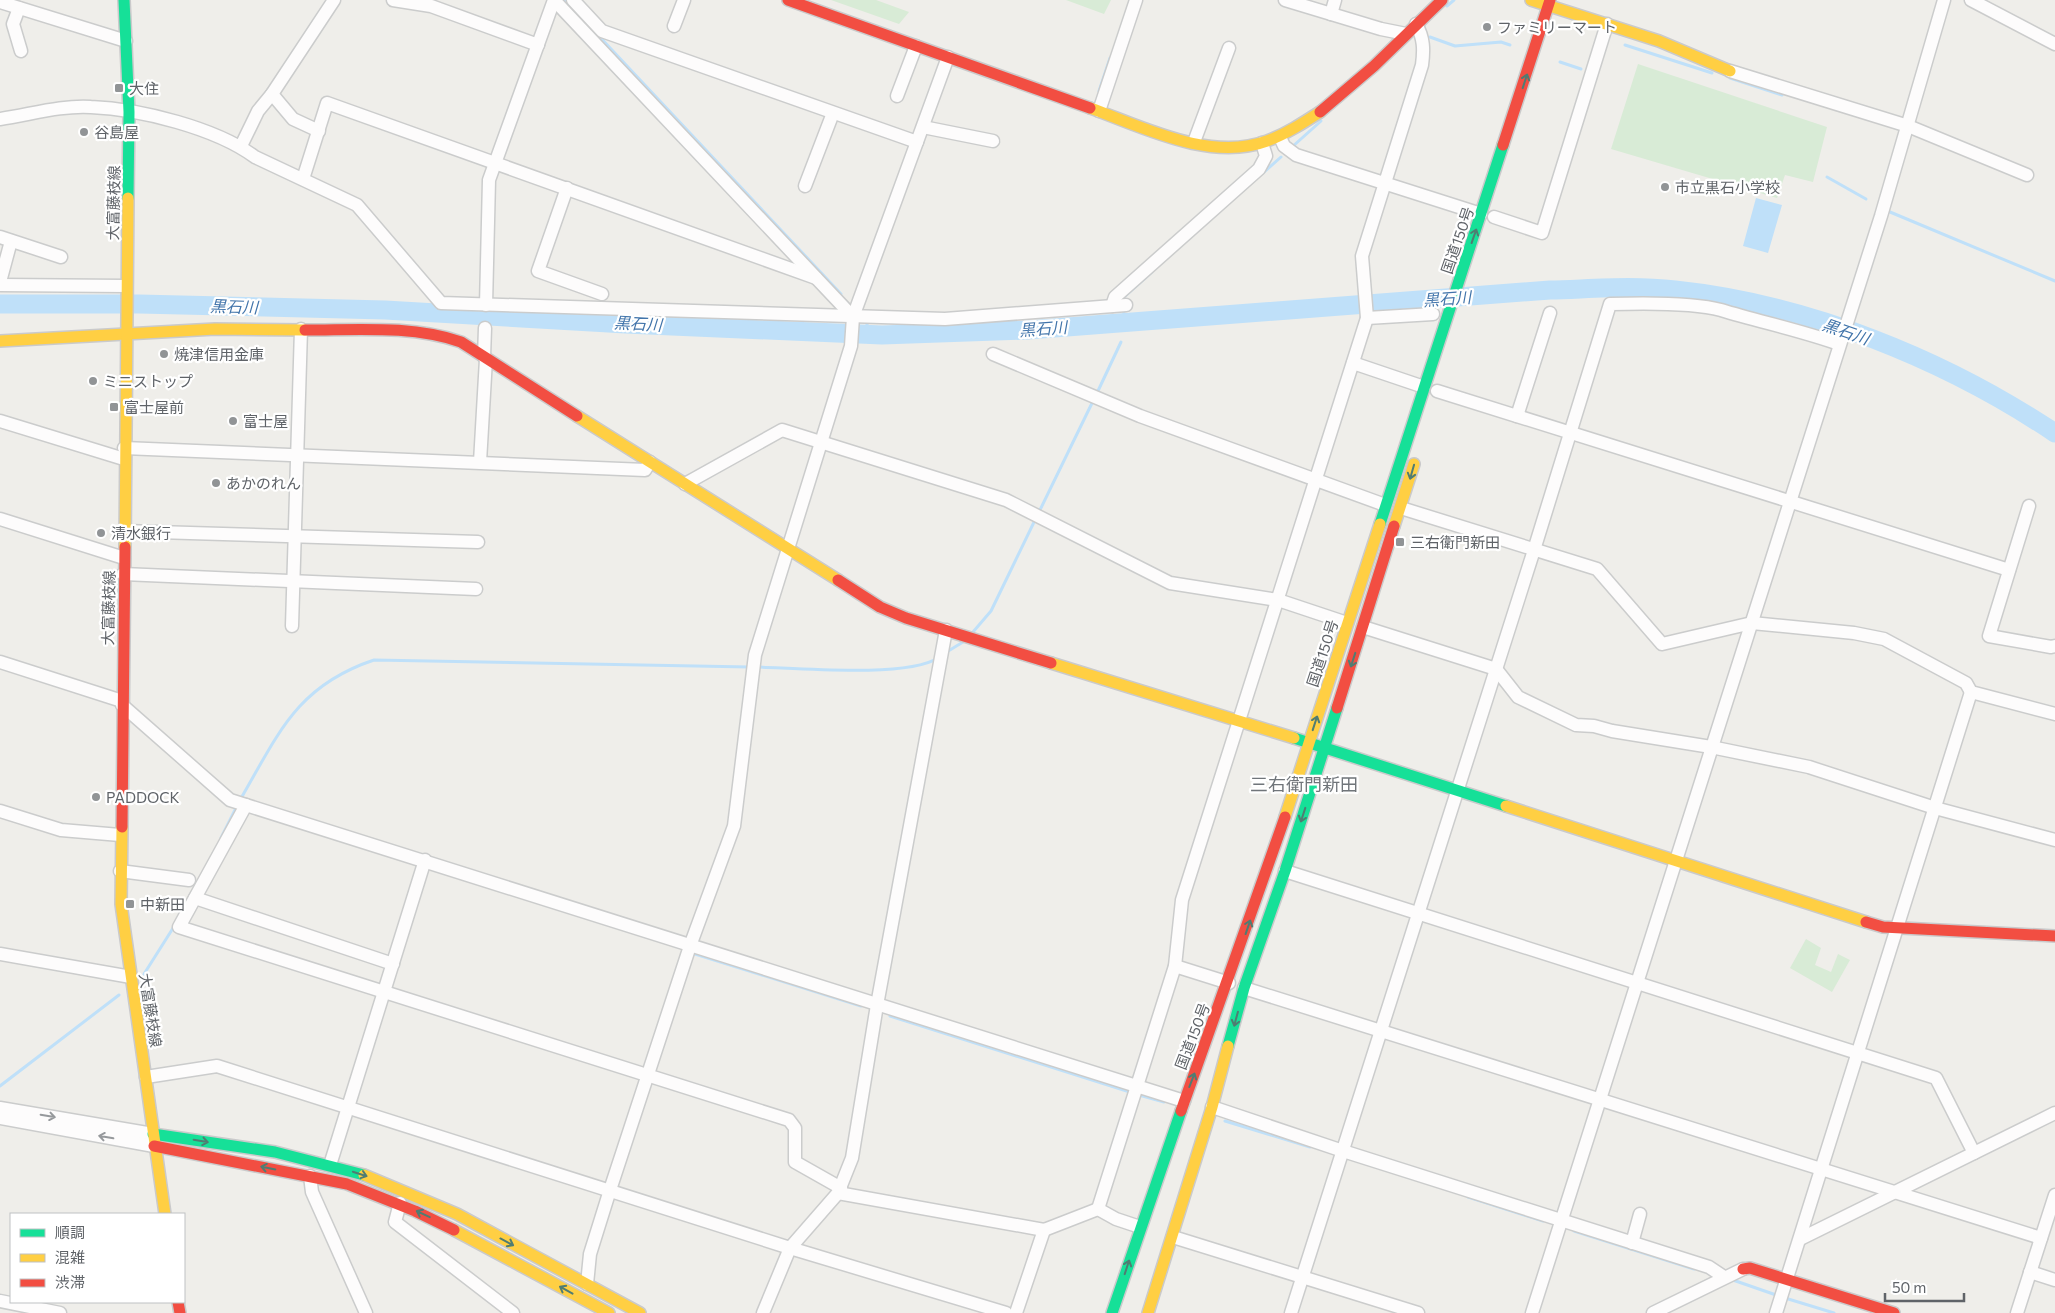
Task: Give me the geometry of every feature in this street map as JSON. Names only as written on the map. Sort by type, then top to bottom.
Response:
[{"type":"main road","name":"大富藤枝線","points":[[124,0],[129,112],[120,835],[121,904],[165,1213]]},
{"type":"main road","points":[[788,0],[1099,111],[1194,142],[1221,147],[1241,147],[1262,143],[1280,137],[1310,120],[1336,100],[1442,0]]},
{"type":"main road","points":[[1531,0],[1550,3],[1562,10],[1674,47],[1730,71]]},
{"type":"main road","name":"国道150号","points":[[1112,1313],[1184,1101],[1228,983],[1309,743],[1458,282],[1491,216],[1550,3]]},
{"type":"main road","points":[[0,341],[215,329],[406,330],[441,335],[461,342],[880,607],[906,618],[1325,748],[1883,927],[2055,936]]},
{"type":"main road","name":"国道150号","points":[[1148,1313],[1174,1237],[1244,988],[1325,748],[1418,449]]},
{"type":"main road","points":[[153,1140],[296,1157],[330,1165],[392,1186],[435,1204],[640,1313]]},
{"type":"main road","points":[[153,1140],[347,1184],[400,1203],[468,1235],[609,1313]]},
{"type":"main road","points":[[1743,1269],[1750,1268],[1783,1291],[1894,1313]]},
{"type":"street","points":[[241,146],[258,111],[272,94],[334,0]]},
{"type":"street","points":[[393,0],[431,6],[538,45]]},
{"type":"street","points":[[486,305],[489,180],[554,0],[853,317]]},
{"type":"street","points":[[573,0],[602,31],[917,142]]},
{"type":"street","points":[[674,26],[684,0]]},
{"type":"street","points":[[1099,111],[1136,0]]},
{"type":"street","points":[[1285,0],[1406,34]]},
{"type":"street","points":[[1331,14],[1335,0]]},
{"type":"street","points":[[1532,1313],[1752,623],[1839,342],[1850,313],[1908,126],[1944,0]]},
{"type":"street","points":[[1971,0],[2055,44]]},
{"type":"street","points":[[0,2],[126,41]]},
{"type":"street","points":[[18,8],[13,24],[21,51]]},
{"type":"street","points":[[1098,1209],[1175,966],[1182,900],[1367,318],[1362,256],[1422,65],[1424,49],[1422,34],[1416,24]]},
{"type":"street","points":[[1280,137],[1284,146],[1296,154],[1542,233],[1607,24]]},
{"type":"street","points":[[897,96],[916,46]]},
{"type":"street","points":[[1194,142],[1229,48]]},
{"type":"street","points":[[587,1284],[590,1254],[610,1190],[690,946],[734,826],[752,666],[787,547],[851,346],[853,317],[948,57]]},
{"type":"street","points":[[1730,71],[1908,126],[2028,175]]},
{"type":"street","points":[[272,94],[293,119],[319,130]]},
{"type":"street","points":[[303,180],[327,103],[816,278]]},
{"type":"street","points":[[0,120],[90,107],[129,112],[197,128],[241,146],[255,156],[357,205],[441,303],[945,319],[1119,306],[1115,297],[1259,169],[1266,156],[1262,143]]},
{"type":"street","points":[[805,186],[833,113]]},
{"type":"street","points":[[923,127],[993,141]]},
{"type":"street","points":[[567,188],[538,271],[602,294]]},
{"type":"street","points":[[61,257],[6,239],[0,283],[126,289]]},
{"type":"street","points":[[1291,1313],[1458,791],[1610,304],[1669,304],[1722,310],[1839,342]]},
{"type":"street","points":[[1517,416],[1550,313]]},
{"type":"street","points":[[1367,318],[1433,314]]},
{"type":"street","points":[[480,462],[486,328]]},
{"type":"street","points":[[292,626],[301,329]]},
{"type":"street","points":[[993,354],[1140,416],[1385,505]]},
{"type":"street","points":[[1353,363],[1424,387]]},
{"type":"street","points":[[1437,391],[2009,570]]},
{"type":"street","points":[[0,421],[124,454],[296,455],[645,470],[650,462]]},
{"type":"street","points":[[686,484],[782,430],[1006,500],[1170,583],[1278,600],[1347,623]]},
{"type":"street","points":[[2029,506],[1989,636],[2050,647],[2055,646]]},
{"type":"street","points":[[1401,508],[1597,569],[1662,644],[1752,623],[1854,634],[1884,640],[1966,683],[1971,692],[2055,714]]},
{"type":"street","points":[[0,519],[124,558]]},
{"type":"street","points":[[124,532],[478,542]]},
{"type":"street","points":[[123,574],[476,588]]},
{"type":"street","points":[[1363,628],[1496,669],[1518,697],[1576,725],[1594,726],[1612,731],[1711,747],[1809,767],[1935,808],[2055,840]]},
{"type":"street","points":[[763,1313],[790,1248],[839,1191],[852,1158],[877,1004],[946,630]]},
{"type":"street","points":[[0,662],[122,703],[230,800],[877,1004],[1135,1090],[1184,1101]]},
{"type":"street","points":[[1776,1313],[1971,692]]},
{"type":"street","points":[[242,803],[179,927],[789,1120],[795,1128],[795,1162],[839,1191],[1044,1230],[1098,1209]]},
{"type":"street","points":[[0,811],[61,830],[120,835]]},
{"type":"street","points":[[330,1165],[425,860]]},
{"type":"street","points":[[1285,870],[1936,1078],[1974,1153]]},
{"type":"street","points":[[120,871],[189,880]]},
{"type":"street","points":[[195,898],[393,964]]},
{"type":"street","points":[[0,954],[130,977]]},
{"type":"street","points":[[1175,966],[1228,983]]},
{"type":"street","points":[[1244,988],[2041,1238]]},
{"type":"street","points":[[146,1077],[217,1066],[790,1248],[1006,1313]]},
{"type":"street","points":[[1212,1107],[1343,1151],[1709,1267],[1724,1277]]},
{"type":"street","points":[[0,1108],[153,1140]]},
{"type":"street","points":[[1800,1239],[2055,1113]]},
{"type":"street","points":[[0,1118],[153,1140]]},
{"type":"street","points":[[310,1176],[312,1192],[366,1313]]},
{"type":"street","points":[[2017,1313],[2055,1196]]},
{"type":"street","points":[[400,1203],[395,1222],[513,1313]]},
{"type":"street","points":[[1098,1209],[1116,1219],[1140,1227]]},
{"type":"street","points":[[1632,1243],[1640,1214]]},
{"type":"street","points":[[1016,1313],[1044,1230]]},
{"type":"street","points":[[1174,1237],[1418,1313]]},
{"type":"street","points":[[1653,1313],[1743,1269]]},
{"type":"street","points":[[2030,1272],[2055,1280]]},
{"type":"street","points":[[583,1313],[584,1300]]},
{"type":"street","points":[[0,1301],[60,1313]]},
{"type":"green space","points":[[831,0],[876,0],[909,12],[899,24]]},
{"type":"green space","points":[[1066,0],[1111,0],[1104,14]]},
{"type":"green space","points":[[1638,64],[1827,127],[1813,182],[1785,175],[1777,198],[1611,149]]},
{"type":"green space","points":[[1806,939],[1821,948],[1815,965],[1831,972],[1838,954],[1850,960],[1832,992],[1790,968]]},
{"type":"water","points":[[1756,198],[1782,205],[1768,253],[1743,246]]},
{"type":"waterway","points":[[565,0],[571,7]]},
{"type":"waterway","points":[[1447,6],[1454,0]]},
{"type":"waterway","points":[[596,33],[841,294]]},
{"type":"waterway","points":[[1430,37],[1455,46],[1501,42],[1510,45]]},
{"type":"waterway","points":[[1625,45],[1712,73]]},
{"type":"waterway","points":[[1099,91],[1110,58]]},
{"type":"waterway","points":[[1560,62],[1581,69]]},
{"type":"waterway","points":[[1730,78],[1782,95]]},
{"type":"waterway","points":[[1292,147],[1321,121]]},
{"type":"waterway","points":[[1263,173],[1281,157]]},
{"type":"waterway","points":[[1827,177],[1866,199]]},
{"type":"waterway","points":[[1890,212],[2055,281]]},
{"type":"waterway","points":[[1123,303],[1123,298],[1152,272]]},
{"type":"waterway","name":"黒石川","points":[[0,304],[139,304],[385,310],[626,324],[882,335],[1028,330],[1550,290],[1644,288],[1725,297],[1775,308],[1873,339],[1968,381],[2055,433]]},
{"type":"waterway","name":"黒石川","points":[[1123,330],[1124,309]]},
{"type":"waterway","points":[[866,322],[868,327],[882,335]]},
{"type":"waterway","points":[[1097,393],[1121,342]]},
{"type":"waterway","points":[[1039,512],[1094,399]]},
{"type":"waterway","points":[[973,632],[991,611],[1036,518]]},
{"type":"waterway","points":[[945,653],[963,642]]},
{"type":"waterway","points":[[756,667],[877,670],[923,664],[938,658]]},
{"type":"waterway","points":[[240,800],[279,734],[292,715],[307,699],[347,671],[374,660],[749,667]]},
{"type":"waterway","points":[[221,838],[237,806]]},
{"type":"waterway","points":[[144,974],[175,925]]},
{"type":"waterway","points":[[695,954],[861,1006]]},
{"type":"waterway","points":[[0,1086],[119,995]]},
{"type":"waterway","points":[[890,1016],[1133,1093]]},
{"type":"waterway","points":[[1139,1095],[1164,1102]]},
{"type":"waterway","points":[[1225,1121],[1310,1147]]},
{"type":"waterway","points":[[1468,1197],[1543,1221]]},
{"type":"waterway","points":[[1574,1231],[1694,1269]]},
{"type":"waterway","points":[[1730,1279],[1779,1296]]},
{"type":"waterway","points":[[1785,1298],[1834,1313]]},
{"type":"traffic: fast","points":[[124,0],[129,112],[128,198]]},
{"type":"traffic: fast","points":[[1380,524],[1503,145]]},
{"type":"traffic: fast","points":[[1228,1046],[1244,988],[1285,871],[1337,708]]},
{"type":"traffic: fast","points":[[1294,738],[1506,806]]},
{"type":"traffic: fast","points":[[1112,1313],[1181,1111]]},
{"type":"traffic: fast","points":[[153,1134],[275,1152],[364,1175]]},
{"type":"traffic: slow","points":[[1531,0],[1659,41],[1730,71]]},
{"type":"traffic: slow","points":[[1090,108],[1177,139],[1200,145],[1223,147],[1245,146],[1267,141],[1288,132],[1320,112]]},
{"type":"traffic: slow","points":[[125,547],[128,198]]},
{"type":"traffic: slow","points":[[0,341],[215,329],[305,330]]},
{"type":"traffic: slow","points":[[577,416],[838,580]]},
{"type":"traffic: slow","points":[[1394,526],[1414,464]]},
{"type":"traffic: slow","points":[[1285,817],[1380,524]]},
{"type":"traffic: slow","points":[[1051,663],[1294,738]]},
{"type":"traffic: slow","points":[[1506,806],[1866,922]]},
{"type":"traffic: slow","points":[[122,827],[121,904],[165,1213]]},
{"type":"traffic: slow","points":[[1148,1313],[1212,1107],[1228,1046]]},
{"type":"traffic: slow","points":[[364,1175],[457,1214],[640,1313]]},
{"type":"traffic: slow","points":[[454,1230],[609,1313]]},
{"type":"traffic: jam","points":[[788,0],[1090,108]]},
{"type":"traffic: jam","points":[[1320,112],[1374,66],[1442,0]]},
{"type":"traffic: jam","points":[[1503,145],[1550,0]]},
{"type":"traffic: jam","points":[[305,330],[364,329],[404,331],[423,333],[461,342],[577,416]]},
{"type":"traffic: jam","points":[[1337,708],[1394,526]]},
{"type":"traffic: jam","points":[[122,827],[125,547]]},
{"type":"traffic: jam","points":[[838,580],[880,607],[906,618],[1051,663]]},
{"type":"traffic: jam","points":[[1181,1111],[1285,817]]},
{"type":"traffic: jam","points":[[1866,922],[1883,927],[2055,936]]},
{"type":"traffic: jam","points":[[154,1146],[347,1184],[415,1211],[454,1230]]},
{"type":"traffic: jam","points":[[1743,1269],[1750,1268],[1894,1313]]},
{"type":"traffic: jam","points":[[178,1303],[180,1313]]},
{"type":"place","name":"ファミリーマート","points":[[1487,27]]},
{"type":"place","name":"大住","points":[[119,88]]},
{"type":"place","name":"谷島屋","points":[[84,132]]},
{"type":"place","name":"市立黒石小学校","points":[[1665,187]]},
{"type":"place","name":"焼津信用金庫","points":[[164,354]]},
{"type":"place","name":"ミニストップ","points":[[93,381]]},
{"type":"place","name":"富士屋前","points":[[114,407]]},
{"type":"place","name":"富士屋","points":[[233,421]]},
{"type":"place","name":"あかのれん","points":[[216,483]]},
{"type":"place","name":"清水銀行","points":[[101,533]]},
{"type":"place","name":"三右衛門新田","points":[[1400,542]]},
{"type":"place","name":"PADDOCK","points":[[96,797]]},
{"type":"place","name":"中新田","points":[[130,904]]},
{"type":"district","name":"三右衛門新田","points":[[1304,784]]}]
